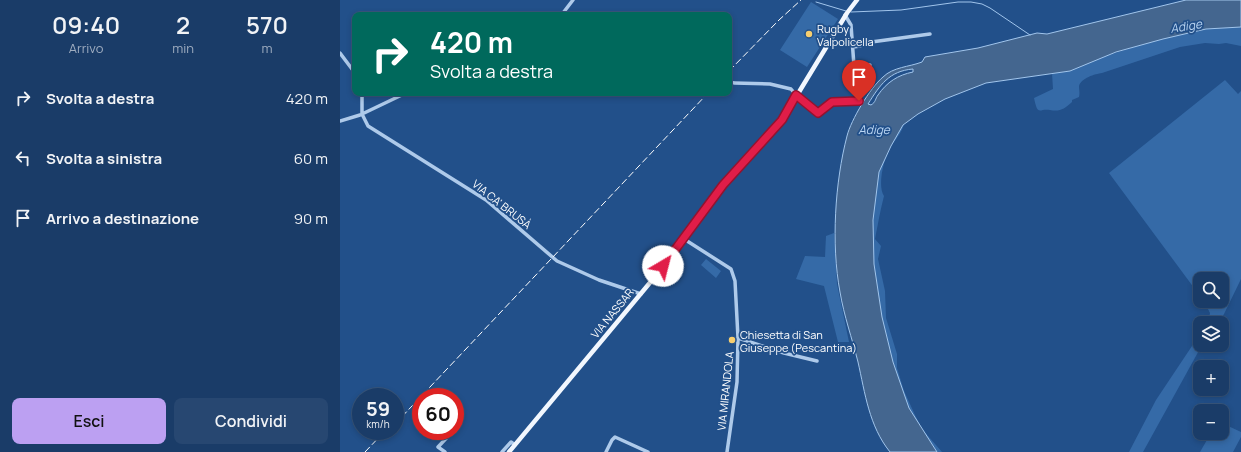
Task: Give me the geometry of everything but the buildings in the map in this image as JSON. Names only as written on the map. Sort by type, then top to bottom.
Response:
[{"type":"main road","name":"VIA NASSAR","points":[[509,452],[640,294],[684,239],[723,185],[782,120],[846,14],[857,0]]},
{"type":"street","points":[[564,12],[574,0]]},
{"type":"street","points":[[846,14],[851,25],[854,66],[870,65]]},
{"type":"street","points":[[853,47],[860,46],[864,43],[930,34]]},
{"type":"street","points":[[340,53],[352,70]]},
{"type":"street","points":[[732,82],[770,84],[791,89],[818,113],[832,102],[859,101]]},
{"type":"street","points":[[362,96],[362,114]]},
{"type":"street","points":[[340,120],[362,114],[400,96]]},
{"type":"street","name":"VIA CA' BRUSÀ","points":[[362,114],[368,126],[486,200],[557,261],[599,280],[640,294]]},
{"type":"street","name":"VIA MIRANDOLA","points":[[684,239],[731,269],[734,274],[738,338],[737,382],[727,452]]},
{"type":"street","points":[[738,338],[784,354],[817,361]]},
{"type":"street","points":[[606,452],[615,437],[648,452]]},
{"type":"street","points":[[444,440],[438,447],[445,452]]},
{"type":"street","name":"VIA NASSAR","points":[[502,452],[511,442],[515,445]]},
{"type":"shaded area","name":"Rugby Valpolicella","points":[[811,2],[838,19],[807,67],[780,50]]},
{"type":"shaded area","points":[[1241,26],[1241,46],[1226,43],[1205,43],[1180,47],[1089,77],[1080,83],[1079,97],[1072,100],[1072,102],[1062,109],[1057,111],[1038,110],[1037,108],[1034,98],[1053,89],[1052,73],[1191,29]]},
{"type":"shaded area","points":[[1225,80],[1238,94],[1241,91],[1241,279],[1229,304],[1229,272],[1193,272],[1193,287],[1109,173]]},
{"type":"shaded area","points":[[904,124],[900,134],[888,153],[882,172],[881,186],[884,196],[875,239],[881,246],[878,259],[885,291],[886,318],[897,354],[897,368],[904,391],[922,429],[942,452],[937,452],[926,444],[890,371],[868,231],[884,146]]},
{"type":"shaded area","points":[[834,233],[837,284],[849,342],[838,342],[824,286],[796,279],[805,256],[825,257],[826,236]]},
{"type":"shaded area","points":[[706,259],[721,271],[716,278],[701,265]]},
{"type":"shaded area","points":[[1208,308],[1227,308],[1223,316],[1209,316],[1210,313]]},
{"type":"shaded area","points":[[1193,344],[1193,352],[1198,352],[1143,452],[1129,452],[1156,400]]},
{"type":"shaded area","points":[[1229,426],[1241,432],[1241,437],[1233,452],[1200,452],[1207,440],[1229,440]]},
{"type":"water","name":"Adige","points":[[1186,0],[1241,0],[1241,27],[1206,29],[1163,39],[1116,52],[1070,71],[986,83],[945,99],[918,114],[903,125],[879,172],[873,220],[874,264],[882,317],[893,362],[909,408],[937,452],[890,452],[872,420],[844,310],[837,273],[835,234],[837,193],[843,154],[849,129],[872,89],[891,71],[922,62],[925,57],[978,48],[1037,33],[1047,34]],"holes":[[[913,69],[913,72],[902,75],[893,80],[881,90],[873,104],[868,104],[881,85],[891,76],[905,70]]]},
{"type":"waterway","points":[[816,2],[846,11]]},
{"type":"waterway","points":[[851,12],[901,10],[958,2],[971,2],[982,4],[990,8],[1030,35]]},
{"type":"railway","points":[[732,68],[801,0]]},
{"type":"railway","points":[[404,414],[705,96]]},
{"type":"railway","points":[[365,452],[376,440]]},
{"type":"place","name":"Rugby Valpolicella","points":[[809,34]]},
{"type":"place","name":"Chiesetta di San Giuseppe (Pescantina)","points":[[732,340]]},
{"type":"route","points":[[663,266],[723,185],[782,120],[796,95],[818,113],[832,102],[859,101]]}]
